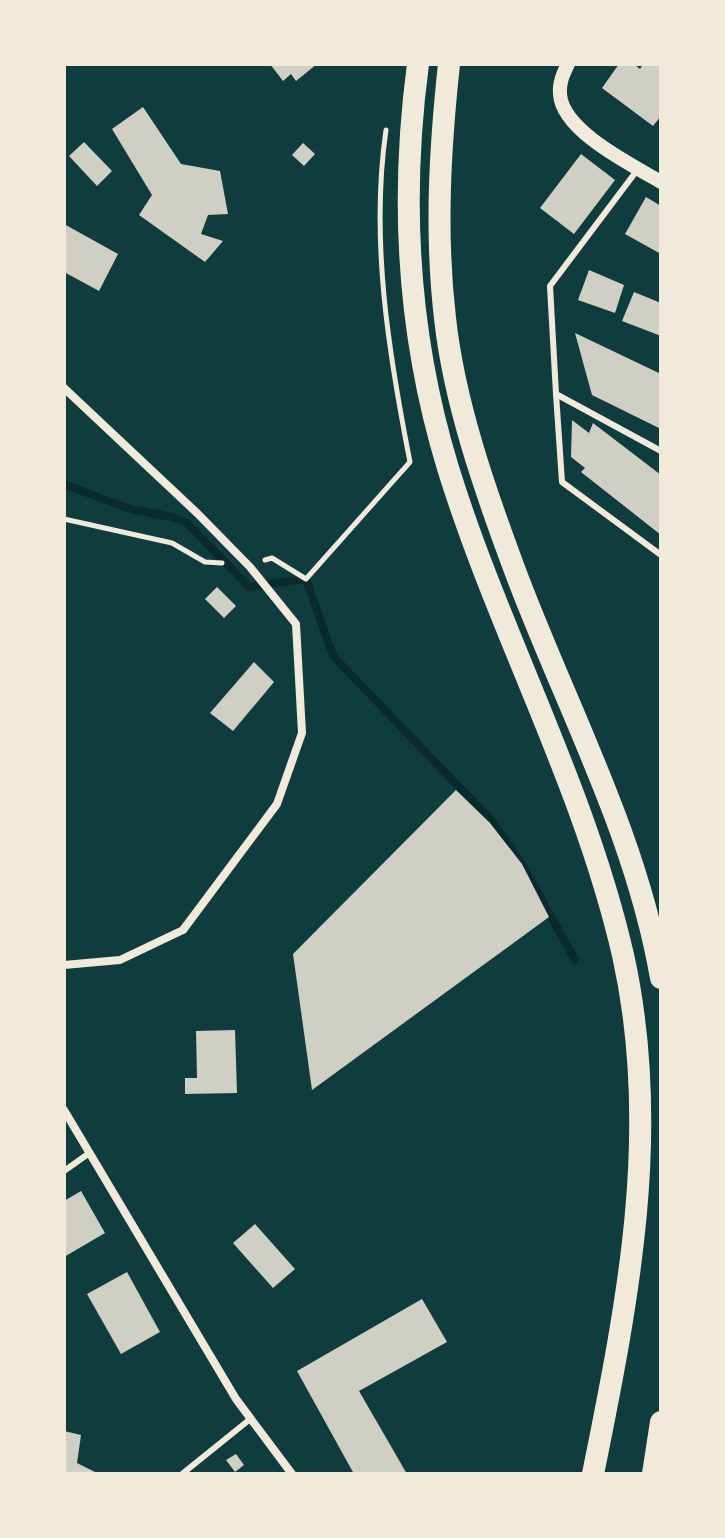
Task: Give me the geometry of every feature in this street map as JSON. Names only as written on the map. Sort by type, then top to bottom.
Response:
[{"type":"highway","points":[[418,64],[410,121],[409,241],[417,329],[428,388],[448,468],[490,584],[562,758],[596,861],[623,955],[641,1067],[643,1152],[639,1212],[615,1367],[593,1474]]},
{"type":"highway","points":[[449,64],[441,165],[440,239],[445,320],[460,391],[515,570],[590,745],[628,855],[661,978]]},
{"type":"highway","points":[[653,1474],[661,1422]]},
{"type":"street","points":[[568,64],[560,82],[564,111],[576,127],[661,182]]},
{"type":"street","points":[[64,388],[250,567],[296,624],[302,733],[277,804],[183,930],[120,960],[64,965]]},
{"type":"street","points":[[64,1110],[249,1420],[292,1474]]},
{"type":"lane","points":[[638,169],[550,286],[556,394],[562,482],[661,555]]},
{"type":"lane","points":[[556,394],[661,451]]},
{"type":"lane","points":[[64,1171],[88,1154]]},
{"type":"lane","points":[[182,1474],[249,1420]]},
{"type":"path","points":[[272,558],[306,579],[410,462],[392,373],[383,274],[381,161],[387,119]]},
{"type":"path","points":[[64,519],[172,543],[205,562],[223,563]]},
{"type":"building","points":[[270,64],[317,64],[296,81],[291,74],[283,81]]},
{"type":"building","points":[[619,64],[634,64],[640,69],[643,64],[661,65],[661,116],[653,126],[602,88]]},
{"type":"building","points":[[143,107],[181,164],[220,171],[228,214],[208,215],[201,234],[223,241],[205,262],[139,215],[152,195],[112,129]]},
{"type":"building","points":[[84,142],[112,171],[97,186],[69,156]]},
{"type":"building","points":[[303,143],[315,154],[304,166],[292,155]]},
{"type":"building","points":[[581,154],[615,180],[574,234],[540,208]]},
{"type":"building","points":[[646,197],[661,206],[661,254],[625,234]]},
{"type":"building","points":[[64,224],[118,254],[99,291],[64,272]]},
{"type":"building","points":[[589,270],[624,285],[615,313],[578,300]]},
{"type":"building","points":[[634,292],[661,303],[661,336],[622,321]]},
{"type":"building","points":[[575,333],[661,374],[661,429],[592,395]]},
{"type":"building","points":[[572,420],[589,433],[593,423],[661,475],[661,535],[581,472],[585,468],[571,457]]},
{"type":"building","points":[[217,587],[236,606],[224,618],[205,599]]},
{"type":"building","points":[[254,662],[274,682],[233,731],[210,713]]},
{"type":"building","points":[[456,790],[490,823],[522,864],[549,917],[312,1090],[293,954]]},
{"type":"building","points":[[235,1030],[237,1093],[185,1094],[185,1078],[197,1078],[196,1031]]},
{"type":"building","points":[[81,1191],[105,1233],[64,1257],[64,1201]]},
{"type":"building","points":[[255,1224],[295,1269],[273,1288],[233,1243]]},
{"type":"building","points":[[127,1272],[160,1332],[121,1354],[87,1294]]},
{"type":"building","points":[[422,1299],[447,1342],[359,1391],[407,1474],[354,1474],[297,1371]]},
{"type":"building","points":[[64,1431],[81,1435],[77,1463],[99,1474],[64,1474]]},
{"type":"building","points":[[236,1454],[244,1465],[235,1472],[226,1460]]},
{"type":"waterway","points":[[64,484],[127,508],[176,518],[188,524],[249,587],[306,579],[333,656],[492,821],[522,864],[575,960]]}]
